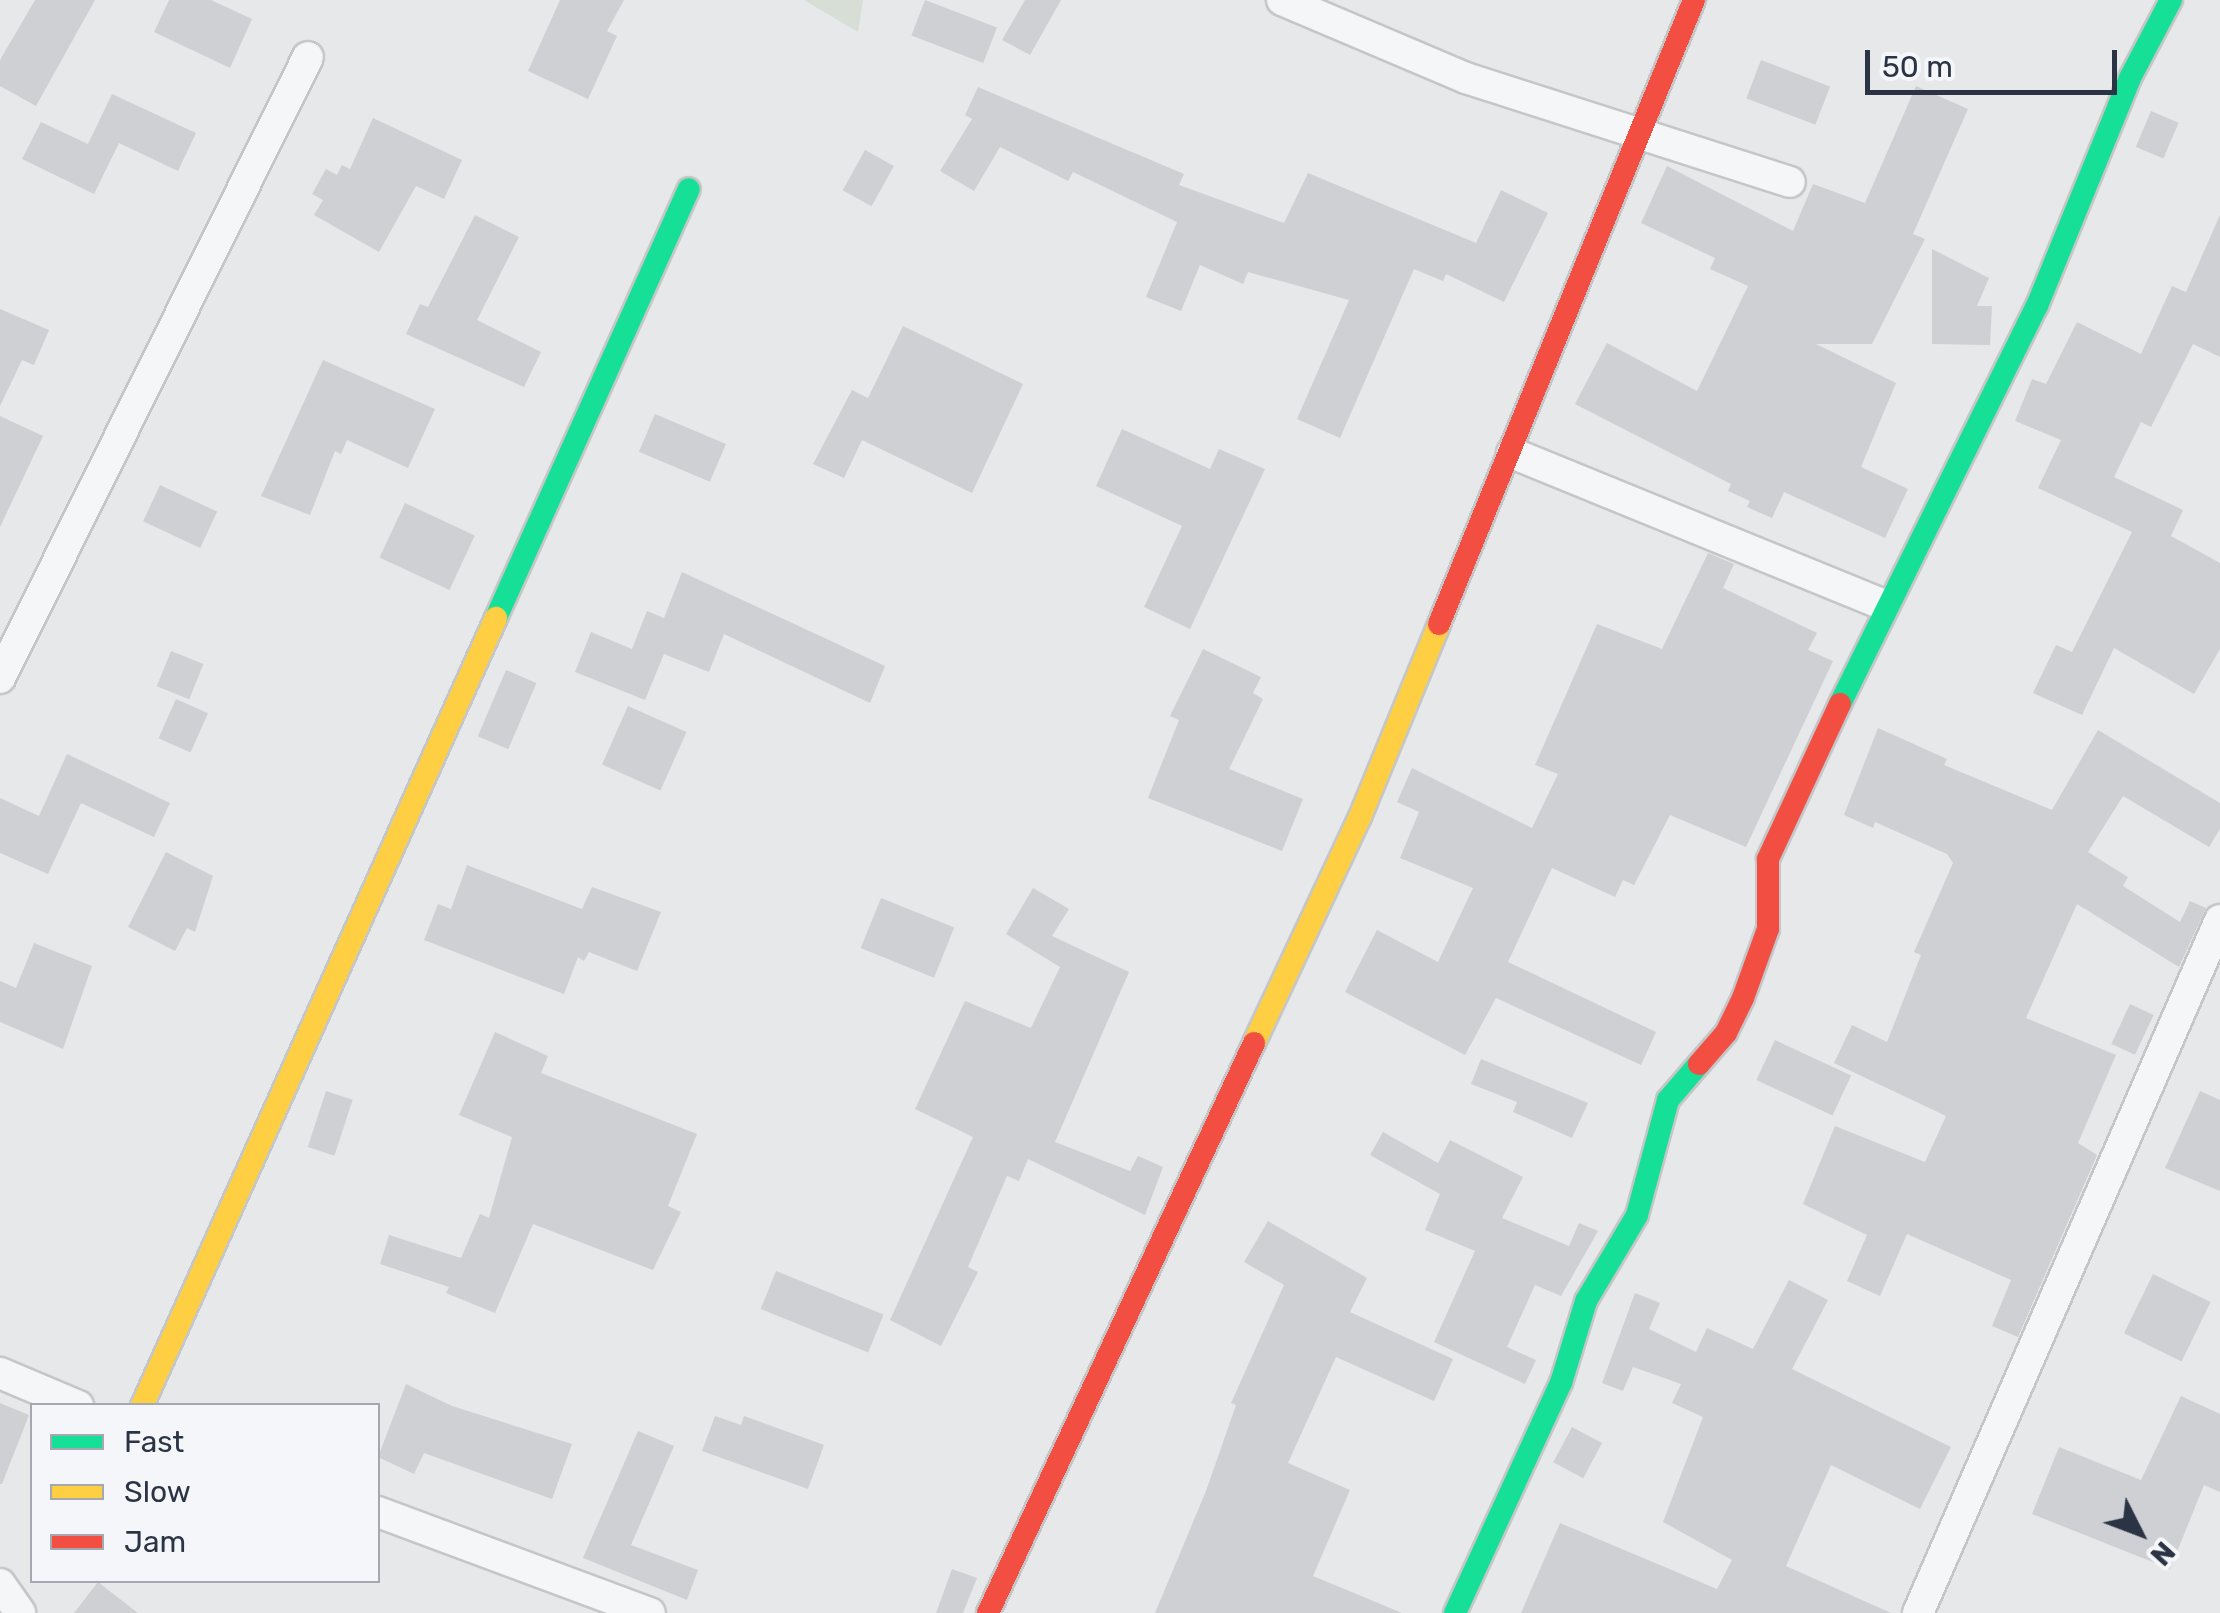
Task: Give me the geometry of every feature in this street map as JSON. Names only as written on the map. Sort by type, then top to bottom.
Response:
[{"type":"street","points":[[1282,0],[1466,78],[1790,182]]},
{"type":"street","points":[[988,1613],[1346,850],[1512,453],[1694,0]]},
{"type":"street","points":[[1455,1613],[1561,1383],[1586,1301],[1638,1215],[1668,1100],[1726,1033],[1743,998],[1768,929],[1773,845],[1884,605],[1953,483],[2029,324],[2130,78],[2170,0]]},
{"type":"street","points":[[0,678],[308,57]]},
{"type":"street","points":[[143,1403],[689,188]]},
{"type":"street","points":[[1512,453],[1884,605]]},
{"type":"street","points":[[1918,1613],[2220,920]]},
{"type":"street","points":[[0,1373],[71,1403]]},
{"type":"street","points":[[380,1513],[650,1613]]},
{"type":"street","points":[[0,1584],[20,1613]]},
{"type":"shaded area","points":[[804,0],[863,0],[858,32]]},
{"type":"building","points":[[35,0],[95,0],[36,106],[0,86],[0,60]]},
{"type":"building","points":[[169,0],[211,0],[252,19],[230,68],[154,32]]},
{"type":"building","points":[[560,0],[624,0],[607,31],[617,36],[588,99],[528,71]]},
{"type":"building","points":[[925,0],[997,28],[983,63],[911,35]]},
{"type":"building","points":[[1025,0],[1061,0],[1030,55],[1002,40]]},
{"type":"building","points":[[1761,60],[1830,87],[1815,125],[1746,98]]},
{"type":"building","points":[[1916,86],[1968,109],[1913,234],[1925,239],[1872,344],[1816,344],[1896,383],[1861,467],[1908,489],[1885,538],[1784,492],[1772,518],[1747,507],[1750,501],[1728,491],[1731,484],[1575,404],[1607,343],[1697,391],[1748,286],[1710,269],[1715,258],[1641,223],[1667,166],[1793,231],[1813,184],[1865,203]]},
{"type":"building","points":[[978,87],[1184,174],[1179,185],[1284,223],[1308,173],[1476,243],[1501,190],[1548,213],[1504,302],[1446,274],[1443,281],[1414,269],[1340,438],[1297,419],[1349,300],[1248,272],[1243,284],[1200,265],[1181,311],[1146,297],[1177,222],[1073,172],[1068,181],[1000,147],[974,191],[940,171],[972,119],[965,115]]},
{"type":"building","points":[[112,94],[196,133],[178,171],[119,143],[94,194],[22,159],[41,122],[88,144]]},
{"type":"building","points":[[2151,111],[2179,123],[2163,159],[2136,147]]},
{"type":"building","points":[[373,118],[462,160],[444,199],[416,186],[379,252],[314,215],[323,200],[312,194],[326,169],[337,175],[342,165],[350,169]]},
{"type":"building","points":[[865,150],[894,166],[872,206],[843,190]]},
{"type":"building","points":[[475,215],[519,237],[477,320],[541,352],[524,387],[406,334],[420,304],[428,307]]},
{"type":"building","points":[[2220,215],[2220,357],[2193,344],[2151,427],[2141,422],[2114,477],[2183,510],[2171,536],[2220,563],[2220,649],[2194,694],[2114,648],[2082,715],[2033,693],[2056,645],[2072,652],[2132,532],[2038,488],[2061,440],[2015,421],[2032,379],[2046,384],[2077,322],[2141,354],[2172,286],[2186,292]]},
{"type":"building","points":[[1932,249],[1989,278],[1977,306],[1992,306],[1990,345],[1932,344]]},
{"type":"building","points":[[0,309],[49,330],[34,365],[22,360],[0,406]]},
{"type":"building","points":[[903,326],[1023,384],[972,493],[862,440],[844,478],[813,464],[852,390],[868,398]]},
{"type":"building","points":[[323,360],[435,409],[408,468],[347,440],[341,454],[335,451],[310,515],[261,496]]},
{"type":"building","points":[[655,414],[726,444],[710,482],[639,452]]},
{"type":"building","points":[[0,416],[43,436],[0,527]]},
{"type":"building","points":[[1122,429],[1210,469],[1219,449],[1265,469],[1190,629],[1144,607],[1182,526],[1096,486]]},
{"type":"building","points":[[160,485],[217,512],[200,548],[143,521]]},
{"type":"building","points":[[405,503],[475,536],[449,590],[380,557]]},
{"type":"building","points":[[1708,553],[1734,564],[1723,588],[1817,633],[1808,650],[1833,661],[1746,847],[1670,815],[1634,885],[1623,880],[1615,897],[1552,868],[1508,962],[1656,1032],[1641,1065],[1496,998],[1465,1055],[1345,992],[1377,930],[1438,962],[1473,888],[1400,858],[1419,812],[1397,802],[1412,768],[1532,828],[1558,774],[1535,765],[1597,624],[1662,649]]},
{"type":"building","points":[[682,572],[885,666],[870,703],[724,634],[709,672],[664,654],[645,700],[575,672],[591,632],[632,649],[647,611],[664,618]]},
{"type":"building","points":[[1203,649],[1261,677],[1253,693],[1263,699],[1229,769],[1303,799],[1282,851],[1148,798],[1179,720],[1170,716]]},
{"type":"building","points":[[171,651],[203,664],[189,699],[157,686]]},
{"type":"building","points":[[506,670],[536,683],[508,749],[478,736]]},
{"type":"building","points":[[176,699],[208,713],[190,753],[159,738]]},
{"type":"building","points":[[628,706],[686,732],[660,790],[602,764]]},
{"type":"building","points":[[1878,728],[1947,759],[1944,765],[2052,810],[2098,730],[2220,803],[2220,829],[2209,847],[2123,796],[2088,852],[2128,877],[2123,886],[2180,922],[2190,901],[2206,908],[2179,967],[2077,904],[2026,1018],[2116,1055],[2078,1143],[2097,1155],[2018,1337],[1992,1326],[2011,1280],[1907,1234],[1880,1296],[1847,1281],[1867,1235],[1803,1204],[1835,1126],[1925,1162],[1946,1116],[1834,1063],[1852,1025],[1887,1042],[1921,955],[1914,952],[1953,863],[1947,854],[1875,822],[1873,828],[1844,815]]},
{"type":"building","points":[[67,754],[170,803],[154,837],[81,803],[48,874],[0,853],[0,798],[39,816]]},
{"type":"building","points":[[166,852],[213,876],[195,932],[187,928],[175,951],[128,927]]},
{"type":"building","points":[[467,865],[582,909],[592,887],[661,912],[637,971],[589,952],[584,961],[578,957],[564,994],[424,940],[438,904],[451,909]]},
{"type":"building","points":[[1033,888],[1069,909],[1052,936],[1129,972],[1055,1142],[1130,1171],[1138,1156],[1163,1167],[1145,1215],[1028,1159],[1019,1181],[1007,1176],[968,1267],[978,1272],[941,1346],[890,1320],[973,1137],[915,1109],[965,1001],[1031,1028],[1060,967],[1006,934]]},
{"type":"building","points":[[881,898],[954,928],[934,978],[861,948]]},
{"type":"building","points":[[34,943],[92,966],[63,1049],[0,1022],[0,981],[16,988]]},
{"type":"building","points":[[2130,1004],[2154,1015],[2135,1055],[2111,1044]]},
{"type":"building","points":[[495,1032],[548,1056],[541,1073],[697,1134],[668,1206],[681,1212],[653,1270],[533,1224],[495,1313],[446,1293],[449,1287],[380,1264],[389,1235],[461,1258],[480,1214],[489,1218],[512,1137],[459,1115]]},
{"type":"building","points":[[1775,1040],[1851,1075],[1833,1115],[1756,1080]]},
{"type":"building","points":[[1481,1059],[1588,1103],[1572,1138],[1513,1112],[1517,1102],[1471,1084]]},
{"type":"building","points":[[326,1091],[353,1100],[334,1156],[308,1147]]},
{"type":"building","points":[[2200,1091],[2220,1100],[2220,1191],[2165,1168]]},
{"type":"building","points":[[1383,1132],[1438,1163],[1450,1140],[1523,1177],[1502,1218],[1569,1246],[1579,1223],[1598,1231],[1561,1296],[1535,1285],[1507,1347],[1536,1360],[1525,1384],[1434,1342],[1475,1251],[1425,1230],[1440,1194],[1370,1155]]},
{"type":"building","points":[[1268,1221],[1367,1278],[1350,1312],[1453,1359],[1434,1401],[1336,1357],[1288,1463],[1350,1490],[1313,1576],[1402,1613],[1155,1613],[1206,1491],[1236,1405],[1231,1403],[1284,1285],[1244,1262]]},
{"type":"building","points":[[776,1271],[884,1314],[868,1352],[761,1309]]},
{"type":"building","points":[[2153,1274],[2211,1302],[2182,1361],[2124,1333]]},
{"type":"building","points":[[1789,1280],[1828,1300],[1792,1369],[1951,1447],[1920,1509],[1831,1465],[1786,1566],[1891,1613],[1521,1613],[1560,1523],[1717,1589],[1732,1560],[1663,1522],[1703,1417],[1672,1403],[1681,1384],[1633,1367],[1623,1391],[1602,1383],[1635,1293],[1660,1303],[1649,1329],[1696,1352],[1707,1328],[1753,1349]]},
{"type":"building","points":[[406,1384],[452,1406],[572,1444],[552,1499],[424,1453],[414,1474],[380,1458]]},
{"type":"building","points":[[2181,1396],[2220,1414],[2220,1492],[2204,1485],[2170,1569],[2032,1514],[2059,1447],[2141,1480]]},
{"type":"building","points":[[0,1403],[29,1415],[2,1484],[0,1484]]},
{"type":"building","points":[[715,1416],[741,1425],[744,1416],[824,1445],[808,1489],[702,1451]]},
{"type":"building","points":[[1572,1427],[1602,1443],[1583,1478],[1553,1462]]},
{"type":"building","points":[[638,1431],[674,1446],[631,1545],[698,1570],[687,1600],[583,1558]]},
{"type":"building","points":[[952,1569],[977,1578],[963,1613],[936,1613]]},
{"type":"building","points":[[99,1583],[138,1613],[74,1613]]},
{"type":"traffic: fast","points":[[1840,704],[2037,306],[2130,78],[2171,0]]},
{"type":"traffic: fast","points":[[496,618],[689,189]]},
{"type":"traffic: fast","points":[[1455,1613],[1561,1383],[1586,1301],[1637,1215],[1668,1100],[1699,1064]]},
{"type":"traffic: slow","points":[[143,1403],[496,618]]},
{"type":"traffic: slow","points":[[1254,1043],[1360,817],[1439,624]]},
{"type":"traffic: jam","points":[[1439,624],[1694,0]]},
{"type":"traffic: jam","points":[[1699,1064],[1726,1033],[1743,998],[1768,929],[1768,859],[1840,704]]},
{"type":"traffic: jam","points":[[988,1613],[1254,1043]]}]
